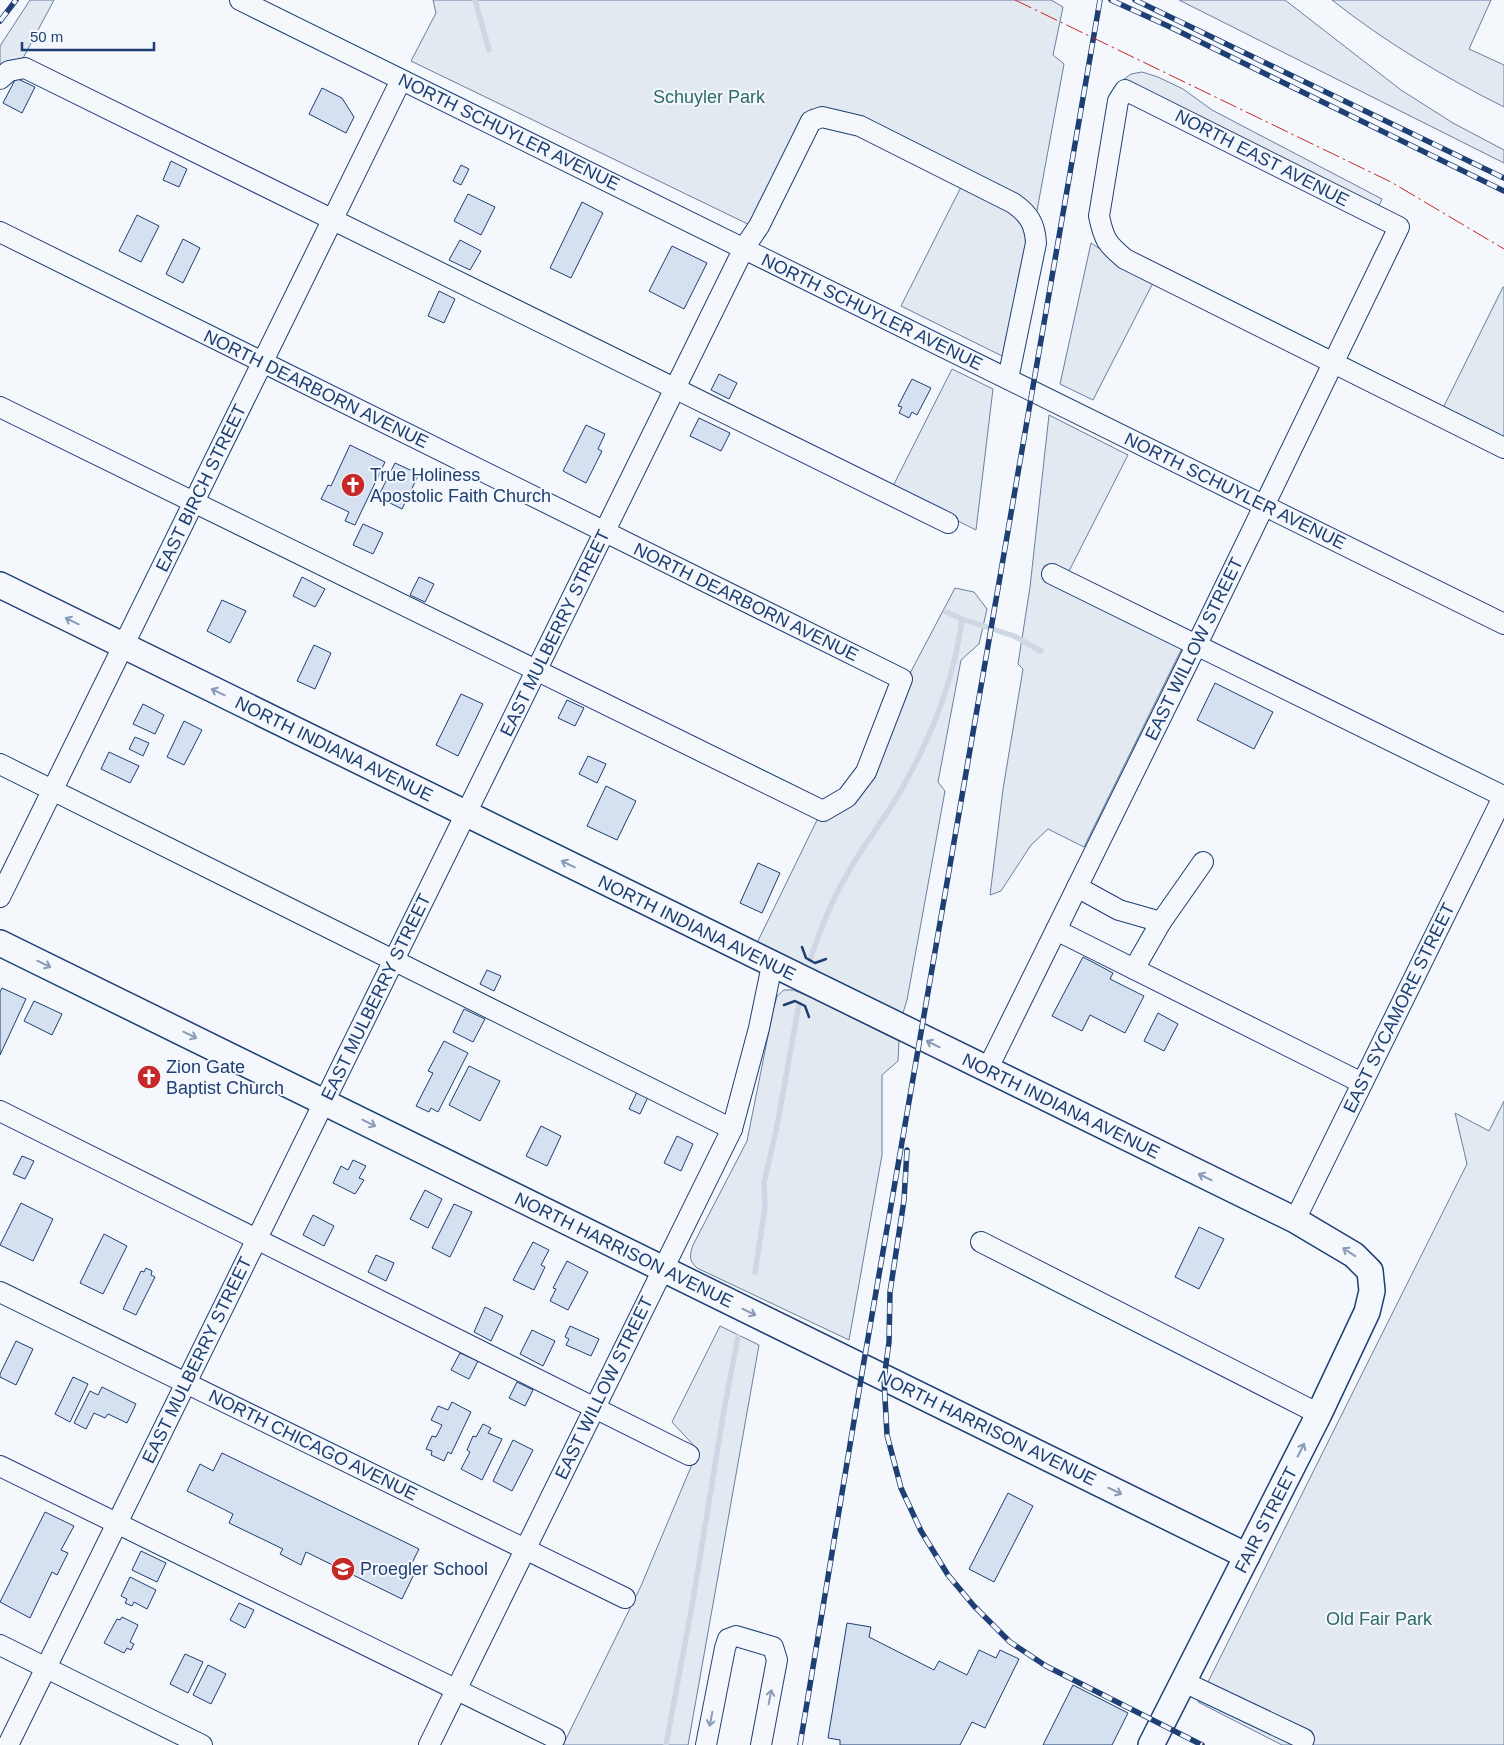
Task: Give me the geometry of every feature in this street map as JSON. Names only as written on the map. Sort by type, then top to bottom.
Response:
[{"type":"main road","name":"NORTH INDIANA AVENUE","points":[[0,585],[1295,1220],[1354,1254],[1370,1271],[1372,1291]]},
{"type":"main road","name":"NORTH HARRISON AVENUE","points":[[0,943],[325,1101],[662,1270],[1247,1556]]},
{"type":"main road","name":"FAIR STREET","points":[[1151,1745],[1319,1414],[1368,1312],[1372,1291]]},
{"type":"street","name":"NORTH SCHUYLER AVENUE","points":[[240,0],[1504,624]]},
{"type":"street","points":[[0,79],[8,71],[25,68],[948,523]]},
{"type":"street","name":"EAST BIRCH STREET","points":[[0,896],[402,80]]},
{"type":"street","name":"NORTH EAST AVENUE","points":[[1334,363],[1125,259],[1110,246],[1102,233],[1099,216],[1118,101],[1125,90],[1399,227]]},
{"type":"street","name":"EAST MULBERRY STREET","points":[[8,1745],[744,248],[758,226],[811,120],[822,117],[860,126],[1013,203],[1024,211],[1035,231],[1036,244],[1008,379]]},
{"type":"street","name":"EAST WILLOW STREET","points":[[987,1070],[1265,506],[1399,227]]},
{"type":"street","name":"NORTH DEARBORN AVENUE","points":[[0,232],[902,679],[866,772],[846,797],[823,811],[536,670]]},
{"type":"street","points":[[1334,363],[1504,448]]},
{"type":"street","points":[[0,407],[536,670]]},
{"type":"street","points":[[1052,574],[1504,796]]},
{"type":"street","points":[[0,764],[732,1129]]},
{"type":"street","name":"EAST SYCAMORE STREET","points":[[1295,1220],[1504,796]]},
{"type":"street","points":[[1134,969],[1161,922],[1203,862]]},
{"type":"street","points":[[1077,887],[1120,910],[1161,922]]},
{"type":"street","points":[[1056,930],[1362,1083]]},
{"type":"street","name":"EAST WILLOW STREET","points":[[429,1745],[732,1129],[772,965]]},
{"type":"street","points":[[0,1111],[689,1455]]},
{"type":"street","points":[[981,1242],[1319,1414]]},
{"type":"street","name":"NORTH CHICAGO AVENUE","points":[[0,1292],[625,1598]]},
{"type":"street","points":[[0,1466],[555,1738]]},
{"type":"street","points":[[706,1745],[725,1648],[728,1639],[736,1636],[773,1647],[777,1660],[761,1745]]},
{"type":"street","points":[[0,1645],[202,1745]]},
{"type":"street","points":[[1184,1682],[1304,1739]]},
{"type":"green space","points":[[30,0],[54,0],[21,62],[0,71],[0,46]]},
{"type":"green space","name":"Schuyler Park","points":[[433,0],[1051,0],[1063,7],[1053,55],[1064,64],[1036,216],[846,116],[811,109],[754,227],[411,61],[436,13]]},
{"type":"green space","points":[[1179,0],[1285,0],[1401,90],[1453,123],[1504,150],[1504,163]]},
{"type":"green space","points":[[1332,0],[1491,0],[1469,49],[1504,65],[1504,107],[1459,84],[1415,58]]},
{"type":"green space","points":[[1142,72],[1158,77],[1183,89],[1212,110],[1382,199],[1378,208],[1123,80],[1131,74]]},
{"type":"green space","points":[[962,185],[1005,204],[1030,231],[1010,341],[1002,356],[901,306]]},
{"type":"green space","points":[[1091,243],[1121,263],[1155,279],[1093,400],[1060,384]]},
{"type":"green space","points":[[1504,287],[1504,441],[1442,410]]},
{"type":"green space","points":[[952,369],[993,389],[976,530],[892,488]]},
{"type":"green space","points":[[1049,415],[1128,455],[1067,575],[1183,646],[1084,847],[1048,829],[1031,845],[1001,891],[990,895],[1003,789],[1023,669],[1018,664],[1030,587]]},
{"type":"green space","points":[[955,588],[974,592],[987,609],[979,644],[961,660],[938,782],[945,791],[907,1000],[902,1016],[756,945],[818,818],[832,814]]},
{"type":"green space","points":[[784,990],[793,990],[808,996],[899,1041],[898,1061],[882,1075],[882,1155],[849,1340],[697,1268],[690,1257],[693,1245],[747,1141],[773,1011],[777,996]]},
{"type":"green space","name":"Old Fair Park","points":[[1504,1101],[1504,1745],[1282,1745],[1198,1702],[1467,1164],[1455,1113],[1489,1131]]},
{"type":"green space","points":[[720,1326],[759,1345],[688,1745],[563,1745],[641,1586],[698,1450],[672,1422]]},
{"type":"building","points":[[16,78],[35,87],[22,113],[3,103]]},
{"type":"building","points":[[322,88],[342,98],[354,117],[346,133],[309,114]]},
{"type":"building","points":[[171,161],[187,169],[179,187],[163,180]]},
{"type":"building","points":[[461,165],[469,169],[461,185],[453,181]]},
{"type":"building","points":[[468,194],[495,207],[481,235],[454,221]]},
{"type":"building","points":[[582,202],[603,213],[571,278],[550,268]]},
{"type":"building","points":[[137,215],[159,226],[141,262],[119,251]]},
{"type":"building","points":[[183,239],[200,248],[183,283],[166,274]]},
{"type":"building","points":[[460,240],[481,251],[470,270],[449,260]]},
{"type":"building","points":[[672,246],[707,263],[684,309],[649,291]]},
{"type":"building","points":[[439,291],[455,299],[444,323],[428,316]]},
{"type":"building","points":[[719,374],[737,383],[729,399],[711,390]]},
{"type":"building","points":[[912,379],[931,388],[917,415],[912,412],[909,418],[899,413],[902,407],[898,406]]},
{"type":"building","points":[[699,418],[730,433],[721,451],[690,436]]},
{"type":"building","points":[[586,425],[605,434],[598,449],[602,451],[586,483],[563,471]]},
{"type":"building","name":"True Holiness Apostolic Faith Church","points":[[350,445],[385,462],[355,525],[345,521],[349,512],[321,499],[328,485],[331,486]]},
{"type":"building","points":[[395,463],[419,474],[402,509],[378,497]]},
{"type":"building","points":[[363,524],[383,533],[373,554],[353,545]]},
{"type":"building","points":[[302,577],[325,589],[315,607],[293,596]]},
{"type":"building","points":[[419,577],[434,584],[425,602],[410,595]]},
{"type":"building","points":[[222,600],[246,611],[230,643],[207,631]]},
{"type":"building","points":[[314,645],[331,653],[315,689],[297,681]]},
{"type":"building","points":[[1215,683],[1273,712],[1254,749],[1197,720]]},
{"type":"building","points":[[461,694],[483,704],[458,756],[436,745]]},
{"type":"building","points":[[567,700],[584,708],[575,726],[558,718]]},
{"type":"building","points":[[143,704],[164,715],[155,734],[133,724]]},
{"type":"building","points":[[184,721],[202,730],[184,765],[167,757]]},
{"type":"building","points":[[135,737],[149,743],[143,756],[129,749]]},
{"type":"building","points":[[109,752],[139,766],[130,783],[101,769]]},
{"type":"building","points":[[588,756],[606,764],[597,783],[579,774]]},
{"type":"building","points":[[606,786],[636,801],[617,840],[587,826]]},
{"type":"building","points":[[758,863],[780,873],[762,913],[740,903]]},
{"type":"building","points":[[1083,957],[1113,973],[1110,979],[1144,996],[1125,1033],[1090,1015],[1082,1031],[1052,1016]]},
{"type":"building","points":[[487,970],[501,976],[494,991],[480,984]]},
{"type":"building","points":[[2,988],[26,999],[0,1055],[0,992]]},
{"type":"building","points":[[34,1001],[62,1014],[52,1035],[24,1021]]},
{"type":"building","points":[[464,1009],[485,1019],[473,1042],[453,1032]]},
{"type":"building","points":[[1158,1013],[1178,1024],[1164,1051],[1144,1041]]},
{"type":"building","points":[[444,1041],[468,1053],[438,1112],[431,1108],[429,1112],[416,1106],[433,1073],[428,1071]]},
{"type":"building","points":[[469,1066],[500,1081],[480,1121],[449,1105]]},
{"type":"building","points":[[637,1092],[648,1097],[640,1114],[629,1109]]},
{"type":"building","points":[[541,1126],[561,1136],[547,1166],[526,1156]]},
{"type":"building","points":[[677,1136],[693,1144],[681,1171],[664,1163]]},
{"type":"building","points":[[22,1156],[34,1161],[25,1179],[13,1174]]},
{"type":"building","points":[[353,1160],[366,1166],[359,1178],[364,1180],[355,1194],[333,1183],[341,1166],[348,1170]]},
{"type":"building","points":[[425,1190],[442,1199],[428,1228],[410,1219]]},
{"type":"building","points":[[21,1203],[53,1219],[33,1261],[0,1245]]},
{"type":"building","points":[[454,1204],[472,1212],[450,1257],[432,1248]]},
{"type":"building","points":[[313,1215],[334,1226],[324,1246],[303,1235]]},
{"type":"building","points":[[1199,1227],[1224,1239],[1199,1289],[1175,1277]]},
{"type":"building","points":[[104,1234],[127,1246],[103,1294],[80,1283]]},
{"type":"building","points":[[533,1242],[549,1250],[541,1265],[545,1267],[534,1290],[513,1280]]},
{"type":"building","points":[[376,1255],[394,1263],[386,1281],[368,1272]]},
{"type":"building","points":[[567,1261],[588,1272],[568,1310],[550,1301],[556,1289],[553,1288]]},
{"type":"building","points":[[146,1268],[152,1271],[151,1275],[155,1277],[136,1315],[123,1309],[141,1271],[144,1272]]},
{"type":"building","points":[[485,1307],[503,1316],[491,1341],[474,1332]]},
{"type":"building","points":[[570,1326],[599,1339],[591,1356],[566,1345],[569,1339],[565,1337]]},
{"type":"building","points":[[532,1330],[555,1341],[543,1366],[520,1354]]},
{"type":"building","points":[[16,1341],[33,1349],[16,1385],[0,1377],[0,1374]]},
{"type":"building","points":[[460,1353],[478,1361],[469,1379],[451,1370]]},
{"type":"building","points":[[73,1377],[88,1384],[70,1422],[55,1414]]},
{"type":"building","points":[[517,1382],[533,1390],[525,1406],[509,1398]]},
{"type":"building","points":[[102,1387],[136,1404],[127,1423],[108,1414],[105,1418],[94,1413],[86,1429],[74,1423],[90,1391],[98,1395]]},
{"type":"building","points":[[452,1402],[471,1412],[451,1454],[448,1452],[444,1461],[431,1455],[432,1451],[426,1449],[432,1436],[436,1437],[442,1425],[431,1420],[438,1406],[448,1410]]},
{"type":"building","points":[[483,1424],[491,1428],[488,1433],[502,1439],[482,1480],[461,1469],[470,1452],[467,1450],[473,1436],[476,1437]]},
{"type":"building","points":[[513,1440],[533,1450],[512,1491],[493,1481]]},
{"type":"building","points":[[222,1453],[419,1549],[410,1567],[416,1570],[402,1599],[306,1552],[301,1565],[280,1554],[283,1549],[229,1523],[233,1514],[187,1491],[200,1464],[213,1471]]},
{"type":"building","points":[[1008,1493],[1033,1506],[994,1582],[969,1569]]},
{"type":"building","points":[[45,1512],[74,1526],[61,1550],[68,1553],[57,1575],[52,1572],[30,1618],[0,1602]]},
{"type":"building","points":[[141,1551],[166,1563],[157,1582],[132,1570]]},
{"type":"building","points":[[130,1577],[156,1590],[147,1609],[134,1602],[132,1606],[125,1603],[127,1599],[121,1596]]},
{"type":"building","points":[[239,1603],[254,1610],[245,1628],[230,1620]]},
{"type":"building","points":[[122,1617],[138,1625],[130,1642],[134,1644],[131,1650],[127,1648],[124,1653],[104,1643],[117,1619],[120,1620]]},
{"type":"building","points":[[847,1623],[871,1627],[869,1637],[934,1670],[939,1661],[967,1675],[979,1650],[996,1658],[1000,1650],[1019,1659],[985,1728],[972,1722],[960,1745],[840,1745],[840,1740],[828,1738]]},
{"type":"building","points":[[185,1654],[203,1662],[188,1693],[170,1684]]},
{"type":"building","points":[[208,1665],[226,1674],[211,1704],[193,1695]]},
{"type":"building","points":[[1073,1685],[1128,1713],[1112,1745],[1043,1745]]},
{"type":"waterway","points":[[475,0],[489,50]]},
{"type":"waterway","points":[[946,612],[1014,636],[1041,651]]},
{"type":"waterway","points":[[810,960],[839,890],[856,859],[897,797],[930,733],[953,665],[962,619]]},
{"type":"waterway","points":[[755,1272],[765,1207],[764,1183],[776,1131],[799,1004]]},
{"type":"waterway","points":[[666,1745],[738,1337]]},
{"type":"railway","points":[[0,21],[16,0]]},
{"type":"railway","points":[[800,1745],[863,1367],[1100,0]]},
{"type":"railway","points":[[1111,0],[1168,26],[1504,191]]},
{"type":"railway","points":[[1135,0],[1504,178]]},
{"type":"railway","points":[[907,1150],[904,1200],[890,1292],[889,1342],[884,1379],[887,1435],[901,1488],[921,1531],[948,1575],[974,1606],[1010,1642],[1046,1666],[1202,1745]]},
{"type":"wall","points":[[802,947],[806,958],[815,963],[826,959]]},
{"type":"wall","points":[[784,1005],[795,1001],[805,1006],[809,1017]]},
{"type":"power","points":[[1015,0],[1391,182],[1504,249]]},
{"type":"place","name":"True Holiness Apostolic Faith Church","points":[[353,485]]},
{"type":"place","name":"Zion Gate Baptist Church","points":[[149,1077]]},
{"type":"place","name":"Proegler School","points":[[343,1569]]}]
